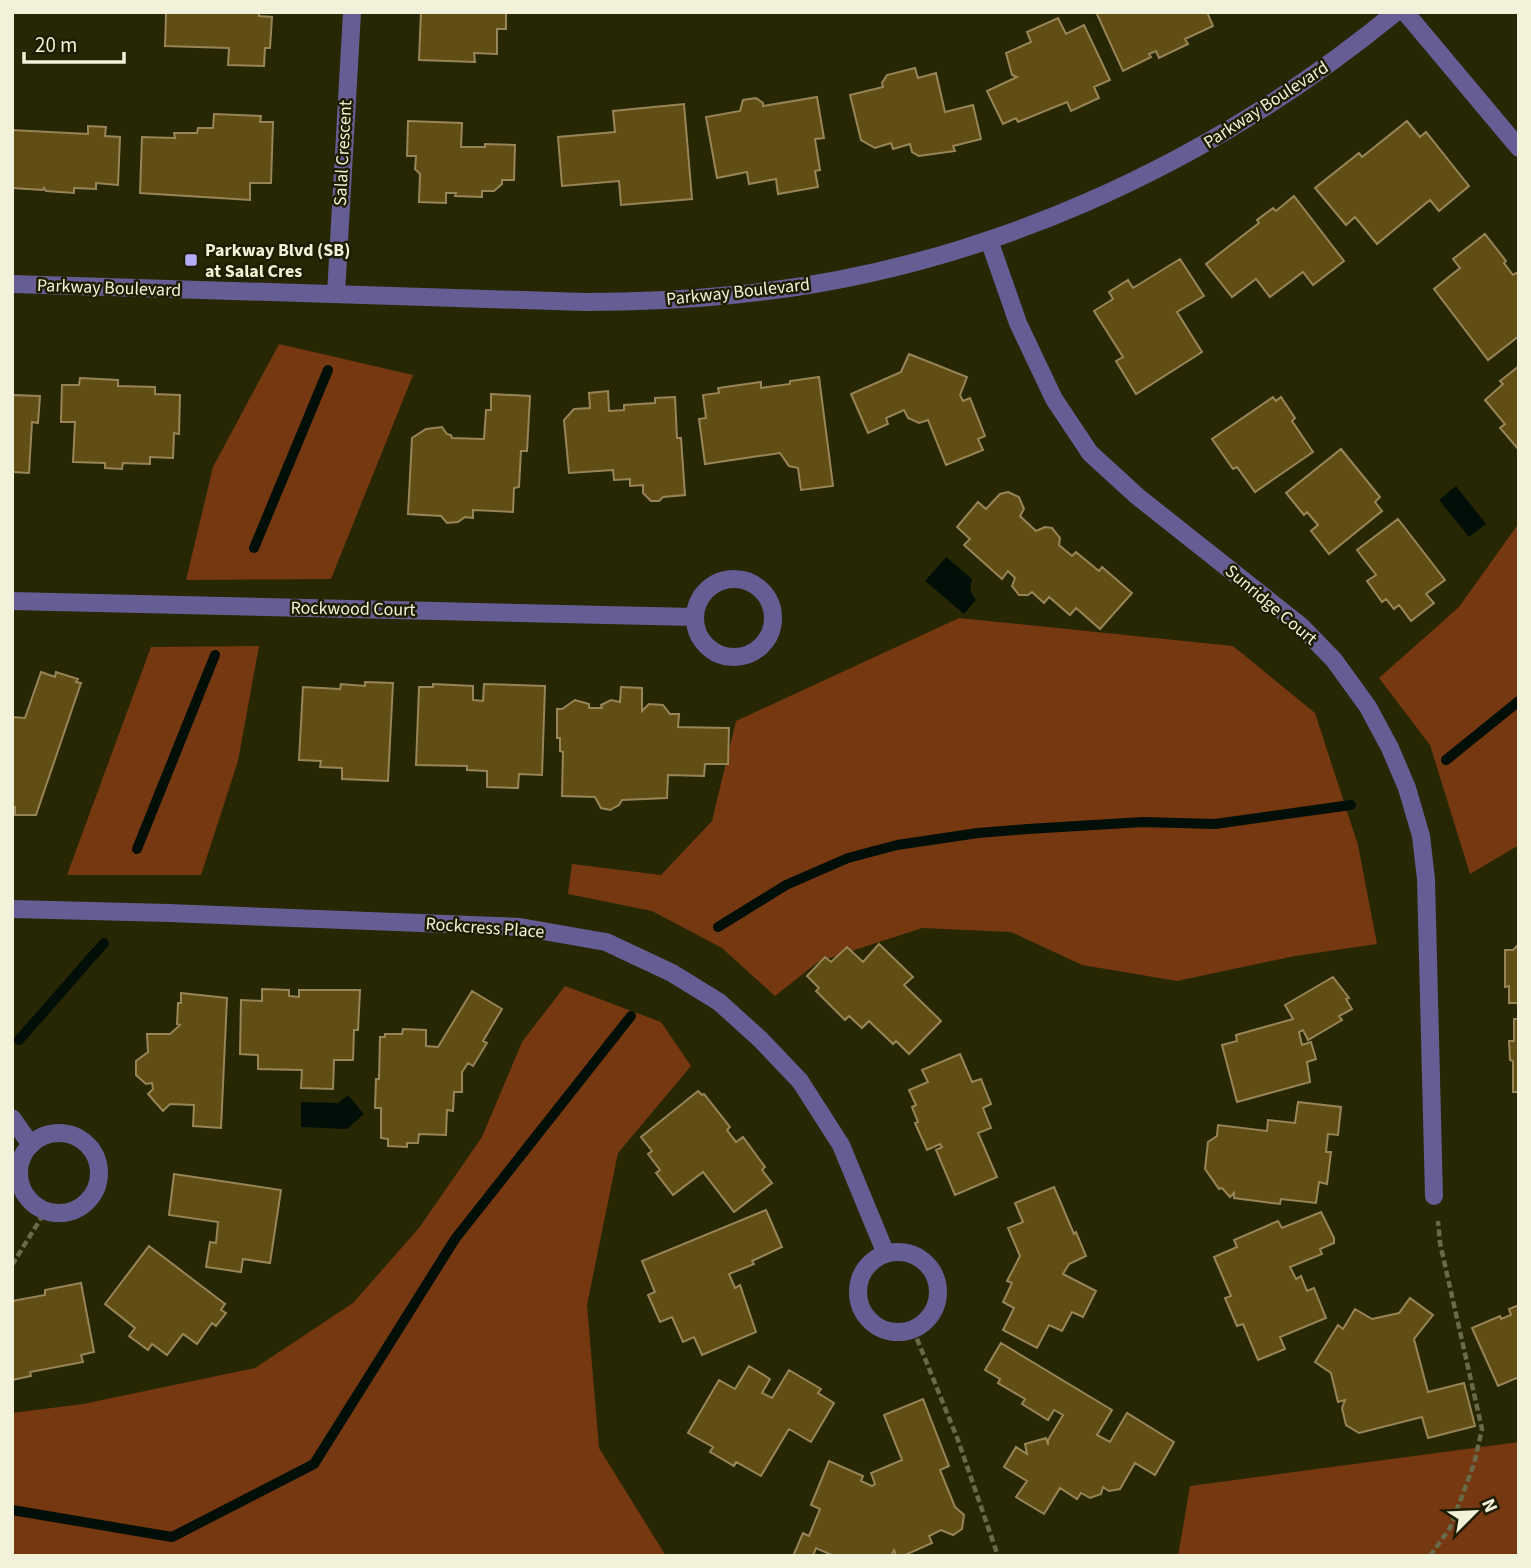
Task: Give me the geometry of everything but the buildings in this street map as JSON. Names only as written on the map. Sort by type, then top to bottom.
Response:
[{"type":"street","name":"Salal Crescent","points":[[336,294],[352,12]]},
{"type":"street","name":"Parkway Boulevard","points":[[12,284],[584,302],[733,295],[853,276],[989,240],[1115,191],[1203,146],[1325,68],[1396,12]]},
{"type":"street","points":[[1405,12],[1519,148]]},
{"type":"street","name":"Sunridge Court","points":[[989,240],[1024,336],[1054,399],[1090,453],[1137,495],[1301,626],[1334,660],[1368,707],[1390,748],[1407,788],[1421,836],[1426,878],[1434,1196]]},
{"type":"street","points":[[737,578],[761,589],[773,612],[773,625],[769,637],[761,647],[750,654],[726,657],[713,652],[704,644],[697,633],[694,617],[701,594],[723,579],[737,578]]},
{"type":"street","name":"Rockwood Court","points":[[12,601],[694,617]]},
{"type":"street","name":"Rockcress Place","points":[[12,909],[520,927],[606,942],[672,973],[719,1002],[760,1039],[800,1081],[841,1146],[886,1254]]},
{"type":"street","points":[[12,1118],[31,1145]]},
{"type":"street","points":[[62,1133],[87,1145],[95,1156],[98,1168],[94,1193],[76,1210],[63,1213],[46,1210],[29,1200],[22,1189],[19,1176],[21,1162],[31,1145],[48,1135],[62,1133]]},
{"type":"street","points":[[901,1252],[915,1256],[926,1263],[934,1274],[938,1287],[933,1311],[925,1321],[912,1329],[903,1332],[890,1331],[878,1326],[861,1308],[858,1294],[860,1281],[875,1259],[886,1254],[901,1252]]},
{"type":"path","points":[[1430,1556],[1450,1528],[1474,1464],[1482,1429],[1440,1243],[1434,1196]]},
{"type":"path","points":[[12,1265],[46,1210]]},
{"type":"path","points":[[912,1329],[958,1440],[998,1556]]},
{"type":"shaded area","points":[[279,344],[413,375],[331,579],[186,580],[213,467]]},
{"type":"shaded area","points":[[1456,486],[1486,524],[1469,537],[1439,500]]},
{"type":"shaded area","points":[[1519,523],[1519,845],[1470,874],[1430,745],[1379,678],[1459,607]]},
{"type":"shaded area","points":[[946,557],[972,579],[970,590],[976,600],[964,614],[925,581]]},
{"type":"shaded area","points":[[959,618],[1233,646],[1315,713],[1358,845],[1377,944],[1295,956],[1177,981],[1082,965],[1011,932],[922,928],[818,962],[775,996],[722,948],[652,911],[568,894],[572,864],[661,875],[712,821],[736,721]]},
{"type":"shaded area","points":[[259,646],[238,761],[201,875],[67,875],[151,647]]},
{"type":"shaded area","points":[[565,986],[661,1022],[691,1066],[618,1153],[587,1305],[599,1448],[666,1556],[12,1556],[12,1413],[83,1404],[255,1368],[353,1303],[419,1228],[482,1137],[522,1042]]},
{"type":"shaded area","points":[[348,1095],[364,1114],[347,1129],[301,1127],[301,1102],[338,1103]]},
{"type":"shaded area","points":[[1519,1442],[1519,1556],[1178,1556],[1190,1486]]},
{"type":"waterway","points":[[254,548],[328,370]]},
{"type":"waterway","points":[[137,849],[215,655]]},
{"type":"waterway","points":[[1446,760],[1519,701]]},
{"type":"waterway","points":[[718,927],[786,885],[848,858],[897,845],[1028,829],[1143,822],[1215,824],[1351,805]]},
{"type":"waterway","points":[[19,1040],[104,943]]},
{"type":"waterway","points":[[12,1510],[172,1537],[314,1464],[455,1239],[631,1016]]},
{"type":"place","name":"Parkway Blvd (SB) at Salal Cres","points":[[191,260]]}]
